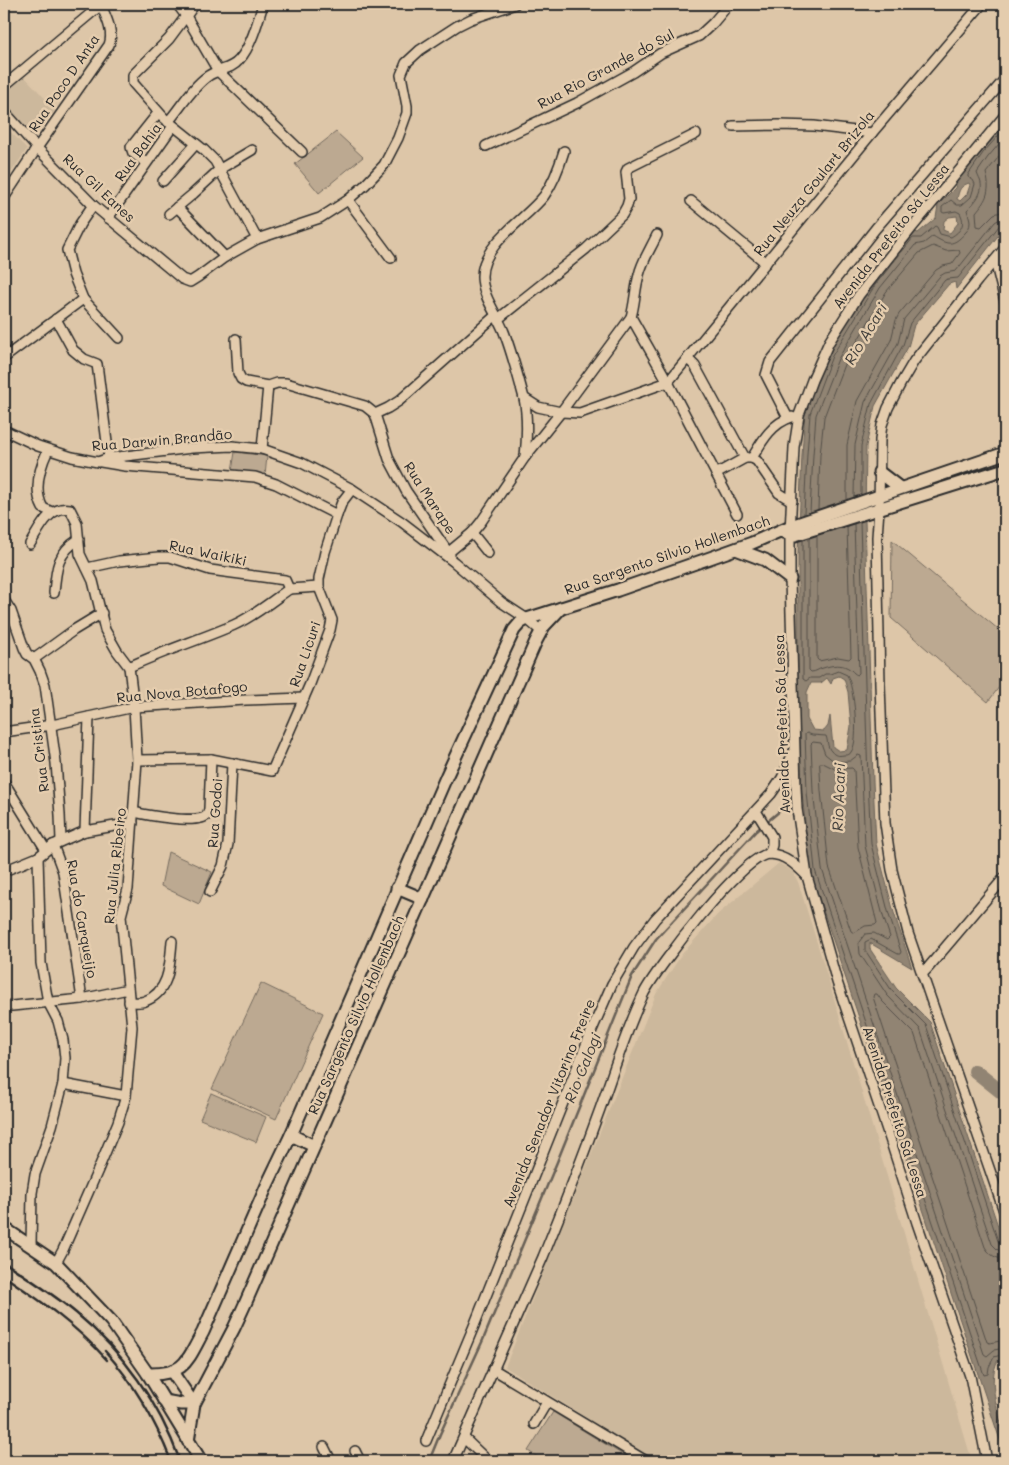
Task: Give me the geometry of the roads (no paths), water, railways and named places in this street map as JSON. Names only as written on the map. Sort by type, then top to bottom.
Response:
[{"type":"main road","name":"Rua Sargento Silvio Hollembach","points":[[172,1372],[182,1366],[203,1332],[291,1135],[447,775],[514,630],[527,619],[563,606],[618,590],[791,530],[900,488],[1005,453]]},
{"type":"main road","name":"Rua Sargento Silvio Hollembach","points":[[791,530],[875,510],[1005,469]]},
{"type":"main road","points":[[879,472],[900,488]]},
{"type":"main road","points":[[736,549],[765,560],[790,579]]},
{"type":"main road","name":"Rua Sargento Silvio Hollembach","points":[[188,1441],[194,1404],[234,1328],[541,631],[563,606]]},
{"type":"main road","points":[[397,888],[423,899]]},
{"type":"main road","points":[[291,1135],[314,1146]]},
{"type":"main road","points":[[4,1228],[56,1264],[111,1321],[148,1374],[200,1461]]},
{"type":"main road","points":[[148,1374],[172,1372],[194,1404]]},
{"type":"main road","points":[[164,1401],[194,1404]]},
{"type":"street","points":[[4,86],[102,4]]},
{"type":"street","name":"Rua Poco D Anta","points":[[4,198],[109,45],[111,41],[110,31],[102,4]]},
{"type":"street","points":[[177,4],[218,71],[302,152]]},
{"type":"street","points":[[195,4],[169,40],[133,75],[133,83],[158,113],[210,155],[220,169],[257,239]]},
{"type":"street","name":"Rua Bahia","points":[[108,218],[199,84],[211,74],[230,67],[240,60],[254,32],[263,4]]},
{"type":"street","points":[[177,207],[225,257],[257,239],[320,218],[348,200],[384,165],[398,138],[407,114],[401,76],[406,63],[420,50],[457,26],[471,19],[515,4]]},
{"type":"street","name":"Rua Rio Grande do Sul","points":[[486,146],[577,102],[633,72],[661,53],[700,36],[729,4]]},
{"type":"street","name":"Rua Neuza Goulart Brizola","points":[[668,382],[688,360],[872,133],[982,4]]},
{"type":"street","points":[[788,418],[766,375],[770,362],[876,228],[1005,79]]},
{"type":"street","name":"Rua Gil Eanes","points":[[4,111],[93,205],[182,279],[188,282],[193,281],[225,257]]},
{"type":"street","points":[[146,163],[133,153],[131,147],[158,113]]},
{"type":"street","name":"Avenida Prefeito Sá Lessa","points":[[988,1461],[970,1376],[837,982],[808,876],[796,788],[790,579],[794,447],[799,415],[829,342],[859,295],[1005,115]]},
{"type":"street","points":[[733,126],[814,126],[872,133]]},
{"type":"street","points":[[236,339],[238,373],[241,379],[246,382],[268,386],[277,383],[296,386],[365,406],[375,414],[399,401],[496,317],[586,249],[622,215],[629,199],[626,172],[628,168],[696,134]]},
{"type":"street","points":[[163,181],[196,144]]},
{"type":"street","points":[[169,214],[220,169],[252,150]]},
{"type":"street","points":[[525,457],[527,430],[524,398],[508,342],[496,317],[483,281],[483,270],[486,259],[501,239],[531,210],[549,189],[559,168],[564,151]]},
{"type":"street","points":[[348,200],[391,258]]},
{"type":"street","points":[[691,201],[766,263]]},
{"type":"street","points":[[93,205],[80,224],[67,250],[73,274],[83,299],[119,338]]},
{"type":"street","points":[[448,552],[472,533],[525,457],[632,317],[636,285],[640,271],[657,236]]},
{"type":"street","points":[[1005,248],[929,340],[901,382],[882,425],[875,498],[885,823],[892,870],[908,933],[1005,1214]]},
{"type":"street","points":[[995,261],[1005,301]]},
{"type":"street","points":[[4,358],[83,299]]},
{"type":"street","points":[[632,317],[737,514]]},
{"type":"street","points":[[56,319],[73,350],[84,359],[97,364],[109,458]]},
{"type":"street","points":[[688,360],[695,366],[749,458],[757,461],[779,493],[792,501]]},
{"type":"street","points":[[524,398],[538,407],[561,412],[580,413],[668,382]]},
{"type":"street","points":[[262,448],[268,386]]},
{"type":"street","name":"Rua Marape","points":[[375,414],[389,458],[406,491],[454,562]]},
{"type":"street","points":[[716,474],[749,458],[771,430],[779,423],[799,415]]},
{"type":"street","name":"Rua Darwin Brandão","points":[[4,430],[48,450],[98,462],[109,458],[208,446],[262,448],[302,463],[352,489],[402,522],[454,562],[500,602],[527,619],[541,631]]},
{"type":"street","points":[[48,450],[40,471],[39,497],[43,508],[52,512]]},
{"type":"street","points":[[98,462],[255,477],[276,484],[337,515]]},
{"type":"street","name":"Rua Licuri","points":[[232,762],[272,771],[304,698],[332,626],[332,620],[319,587],[319,578],[337,515],[342,502],[352,489]]},
{"type":"street","points":[[30,544],[52,512],[66,508],[71,510],[77,523],[80,554],[93,581],[107,636],[129,667],[169,649],[234,625],[269,604],[289,589],[319,587]]},
{"type":"street","points":[[472,533],[488,553]]},
{"type":"street","points":[[54,593],[56,570],[61,558],[65,550],[79,539]]},
{"type":"street","name":"Rua Waikiki","points":[[87,568],[137,558],[170,557],[210,570],[285,580],[289,589]]},
{"type":"street","name":"Rua Cristina","points":[[4,600],[11,611],[24,648],[27,654],[34,659],[45,685],[52,726],[58,789],[53,845]]},
{"type":"street","points":[[34,659],[74,630],[102,613]]},
{"type":"street","name":"Rua Julia Ribeiro","points":[[56,1264],[118,1122],[126,1096],[132,1027],[121,916],[128,889],[137,760],[134,707],[129,667]]},
{"type":"street","name":"Rua Nova Botafogo","points":[[4,732],[52,726],[134,707],[304,698]]},
{"type":"street","points":[[85,831],[89,717]]},
{"type":"street","name":"Avenida Senador Vitorino Freire","points":[[426,1441],[612,984],[634,947],[655,919],[778,785],[794,750]]},
{"type":"street","points":[[137,760],[211,759],[232,762]]},
{"type":"street","points":[[134,812],[182,819],[200,819],[206,816],[209,808],[211,759]]},
{"type":"street","name":"Rua Godoi","points":[[210,892],[223,866],[228,844],[232,762]]},
{"type":"street","name":"Rua do Carqueijo","points":[[4,782],[53,845],[63,872],[82,999]]},
{"type":"street","points":[[756,810],[772,841],[768,854]]},
{"type":"street","points":[[4,871],[38,857],[53,845],[85,831],[133,823]]},
{"type":"street","points":[[453,1461],[546,1249],[587,1145],[628,1030],[645,992],[660,968],[690,929],[728,885],[761,857],[768,854],[790,860],[808,876]]},
{"type":"street","points":[[31,1245],[32,1193],[35,1174],[52,1126],[63,1084],[64,1058],[63,1040],[58,1021],[48,1002],[42,963],[38,857]]},
{"type":"street","points":[[922,974],[1005,877]]},
{"type":"street","points":[[129,1002],[144,1002],[154,996],[163,986],[170,969],[172,941]]},
{"type":"street","points":[[4,1005],[82,999],[128,989]]},
{"type":"street","points":[[63,1084],[126,1096]]},
{"type":"street","points":[[493,1369],[644,1461]]},
{"type":"street","points":[[534,1424],[547,1402]]},
{"type":"street","points":[[464,1438],[488,1461]]},
{"type":"street","points":[[324,1447],[331,1461]]},
{"type":"street","points":[[355,1452],[360,1461]]},
{"type":"water","name":"Rio Acari","points":[[1005,120],[1005,227],[956,289],[955,282],[949,284],[914,325],[908,347],[875,406],[866,446],[865,521],[876,844],[894,913],[912,968],[870,943],[870,949],[896,988],[930,1022],[1005,1247],[1005,1359],[998,1360],[993,1377],[993,1386],[996,1405],[1005,1435],[1005,1455],[810,871],[802,792],[798,698],[798,552],[805,412],[828,354],[871,282],[912,231],[918,233],[936,218],[938,205],[955,188],[957,181],[979,150]],"holes":[[[969,183],[967,194],[960,201],[957,199],[959,191]],[[957,216],[958,223],[950,233],[943,230],[944,221],[949,217]],[[839,676],[844,679],[848,692],[851,726],[847,750],[839,751],[833,747],[830,716],[828,726],[824,731],[813,730],[807,719],[807,692],[811,683],[821,683],[827,678],[831,684],[833,678]]]},
{"type":"waterway","name":"Rio Calogi","points":[[429,1461],[483,1340],[632,976],[656,939],[756,831],[793,800]]},
{"type":"waterway","points":[[975,1071],[1005,1095]]},
{"type":"railway","points":[[4,1262],[67,1306],[109,1344],[138,1380],[150,1399],[162,1419],[180,1461]]},
{"type":"railway","points":[[4,1276],[71,1325],[107,1360]]},
{"type":"railway","points":[[105,1351],[135,1389],[158,1431],[171,1461]]}]
